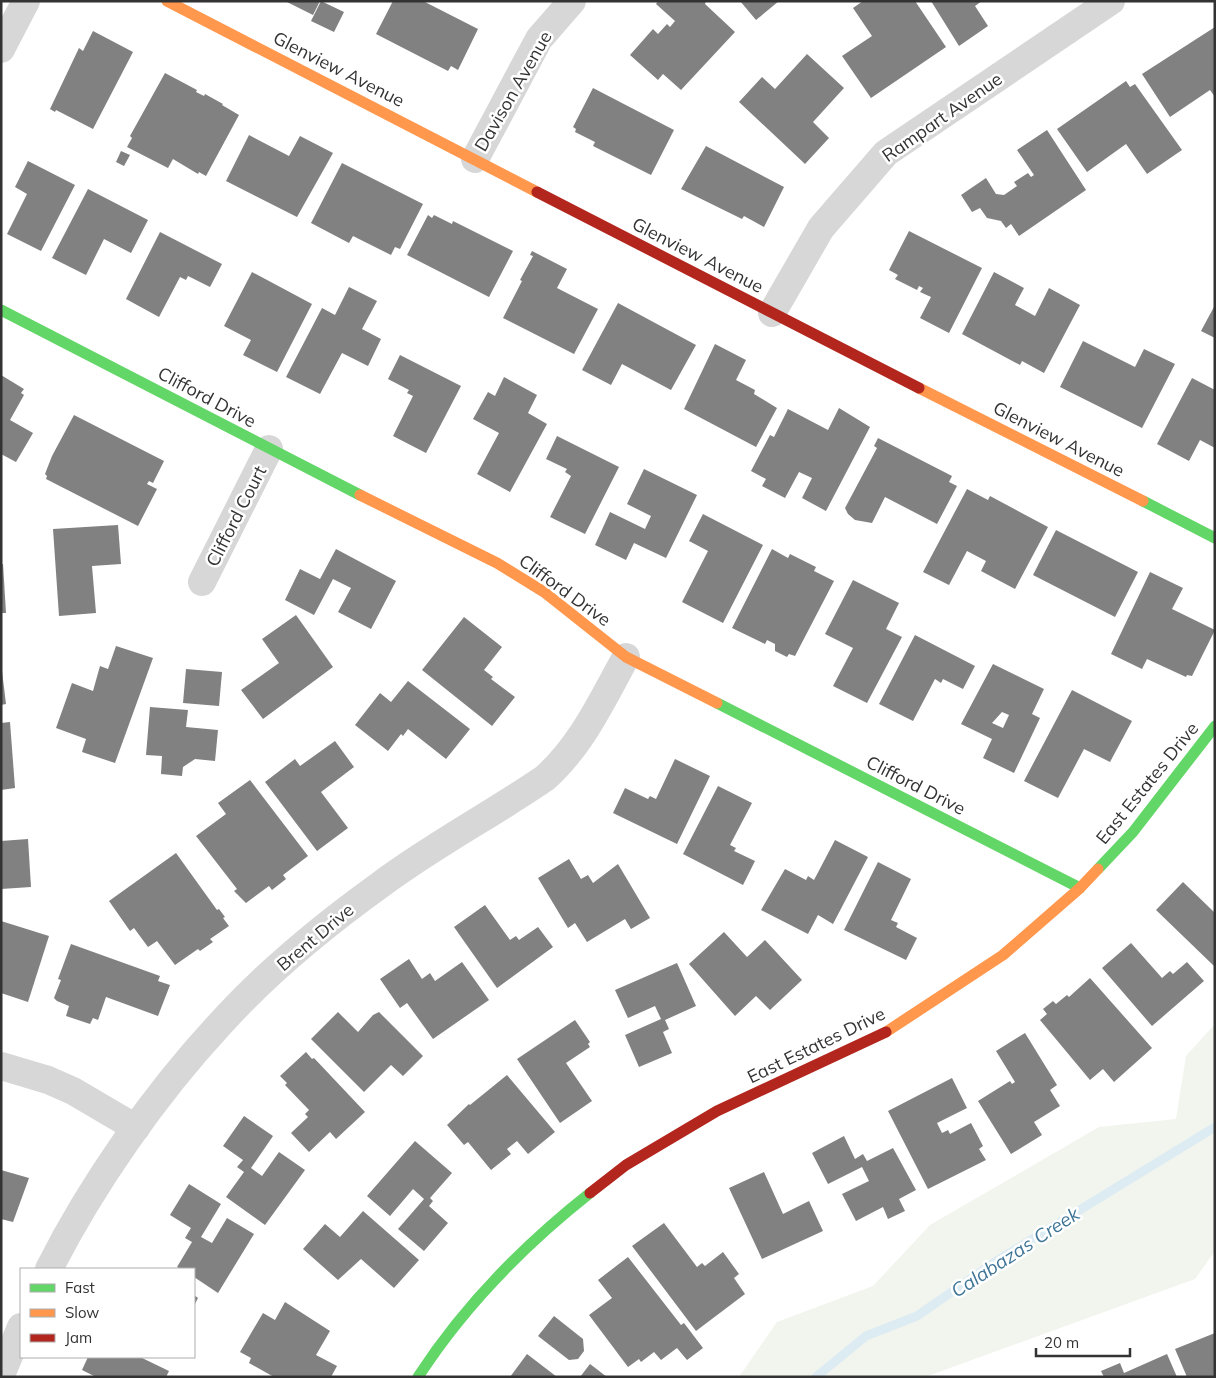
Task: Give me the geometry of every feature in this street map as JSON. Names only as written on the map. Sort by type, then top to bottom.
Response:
[{"type":"street","points":[[1,49],[26,1]]},
{"type":"street","name":"Davison Avenue","points":[[475,159],[539,38],[572,1]]},
{"type":"street","name":"Rampart Avenue","points":[[772,313],[821,228],[886,152],[1111,1]]},
{"type":"street","name":"Glenview Avenue","points":[[174,3],[772,313],[1215,538]]},
{"type":"street","name":"Clifford Drive","points":[[1,310],[269,449],[497,563],[544,592],[626,657],[1080,888]]},
{"type":"street","name":"Clifford Court","points":[[202,582],[269,449]]},
{"type":"street","name":"Brent Drive","points":[[50,1268],[93,1193],[136,1128],[219,1024],[259,984],[327,925],[381,883],[545,778],[564,761],[580,740],[626,657]]},
{"type":"street","name":"East Estates Drive","points":[[418,1377],[482,1292],[547,1227],[626,1165],[717,1111],[880,1037],[1003,955],[1080,888],[1133,832],[1215,726]]},
{"type":"street","points":[[1,1066],[48,1080],[73,1091],[136,1128]]},
{"type":"street","points":[[1,1375],[20,1329]]},
{"type":"shaded area","points":[[1215,1024],[1215,1251],[1195,1279],[925,1377],[739,1377],[777,1322],[873,1286],[930,1225],[1099,1127],[1176,1119],[1186,1056]]},
{"type":"building","points":[[285,1],[320,1],[313,15]]},
{"type":"building","points":[[321,1],[344,12],[334,32],[311,21]]},
{"type":"building","points":[[393,1],[423,1],[478,29],[458,70],[451,66],[448,71],[376,34]]},
{"type":"building","points":[[658,1],[706,1],[705,4],[735,32],[681,90],[663,74],[658,80],[630,55],[653,29],[658,34],[667,24],[670,27],[675,21],[656,4]]},
{"type":"building","points":[[740,1],[779,1],[756,20]]},
{"type":"building","points":[[863,1],[915,1],[946,47],[871,98],[842,56],[872,36],[853,8]]},
{"type":"building","points":[[931,1],[982,1],[975,6],[988,26],[959,46]]},
{"type":"building","points":[[1215,27],[1215,97],[1210,90],[1170,117],[1142,74]]},
{"type":"building","points":[[93,31],[133,52],[93,129],[56,110],[55,112],[50,109],[79,48],[83,51]]},
{"type":"building","points":[[807,54],[844,88],[813,122],[829,138],[805,164],[739,102],[762,77],[775,89]]},
{"type":"building","points":[[165,73],[197,90],[196,92],[204,96],[205,94],[223,104],[239,115],[206,176],[199,172],[198,174],[173,159],[168,168],[127,147],[132,138],[130,136]]},
{"type":"building","points":[[1126,81],[1130,87],[1135,84],[1182,150],[1147,174],[1126,144],[1087,172],[1057,129]]},
{"type":"building","points":[[593,88],[674,130],[651,175],[593,146],[595,142],[575,132],[576,129],[573,127]]},
{"type":"building","points":[[1047,130],[1086,190],[1019,236],[1011,224],[1006,228],[1001,221],[987,218],[980,208],[972,212],[961,195],[986,178],[996,194],[1004,195],[1017,186],[1014,182],[1028,173],[1031,177],[1034,175],[1017,150]]},
{"type":"building","points":[[249,135],[289,156],[300,136],[333,153],[297,217],[226,181]]},
{"type":"building","points":[[706,146],[784,187],[764,227],[744,216],[742,219],[681,189]]},
{"type":"building","points":[[121,151],[130,155],[124,166],[116,162]]},
{"type":"building","points":[[28,161],[75,185],[41,251],[7,234],[27,194],[15,187]]},
{"type":"building","points":[[342,163],[423,204],[400,249],[395,247],[391,255],[353,236],[349,243],[311,223]]},
{"type":"building","points":[[88,189],[148,220],[131,253],[104,239],[86,275],[52,258]]},
{"type":"building","points":[[428,215],[432,218],[434,215],[452,224],[453,221],[513,251],[489,297],[407,255]]},
{"type":"building","points":[[909,231],[982,268],[949,333],[920,318],[931,297],[920,292],[923,288],[919,286],[917,290],[895,279],[898,275],[889,270]]},
{"type":"building","points":[[160,232],[222,264],[210,287],[188,276],[186,280],[180,277],[159,317],[126,299]]},
{"type":"building","points":[[532,251],[567,269],[557,288],[598,309],[574,354],[503,318],[533,256],[530,255]]},
{"type":"building","points":[[252,272],[312,304],[277,372],[243,355],[251,340],[224,326]]},
{"type":"building","points":[[994,272],[1024,288],[1015,305],[1035,316],[1049,288],[1080,305],[1044,373],[1022,361],[1020,365],[962,334]]},
{"type":"building","points":[[349,287],[377,301],[362,329],[381,339],[368,366],[342,353],[320,394],[286,377],[322,308],[335,315]]},
{"type":"building","points":[[618,303],[696,345],[671,390],[622,364],[611,385],[582,370]]},
{"type":"building","points":[[1215,305],[1215,338],[1201,331]]},
{"type":"building","points":[[1083,341],[1135,367],[1144,349],[1175,364],[1142,428],[1060,387]]},
{"type":"building","points":[[715,344],[746,360],[736,380],[755,390],[754,394],[777,408],[756,447],[684,409]]},
{"type":"building","points":[[400,355],[461,386],[426,453],[393,436],[413,396],[407,393],[409,390],[388,379]]},
{"type":"building","points":[[1,375],[24,389],[21,393],[24,395],[10,420],[33,433],[16,462],[1,454]]},
{"type":"building","points":[[504,377],[537,395],[528,413],[547,424],[510,492],[477,474],[499,433],[473,419],[488,392],[495,396]]},
{"type":"building","points":[[1192,378],[1215,390],[1215,448],[1200,440],[1189,461],[1157,444]]},
{"type":"building","points":[[839,408],[870,427],[826,511],[802,498],[812,478],[799,472],[785,498],[762,486],[766,479],[751,471],[770,435],[774,437],[788,409],[828,430]]},
{"type":"building","points":[[74,415],[164,461],[153,483],[149,481],[147,484],[157,489],[138,526],[46,479],[47,476],[45,474],[52,456]]},
{"type":"building","points":[[557,436],[619,467],[585,534],[550,517],[571,476],[565,472],[567,469],[546,459]]},
{"type":"building","points":[[878,438],[952,476],[949,482],[957,486],[937,524],[885,497],[872,523],[855,520],[848,514],[845,508],[877,448],[874,446]]},
{"type":"building","points":[[644,469],[697,495],[666,558],[634,543],[626,560],[595,545],[610,512],[645,529],[651,516],[627,504]]},
{"type":"building","points":[[967,489],[988,500],[990,496],[1048,527],[1015,589],[981,571],[986,561],[967,551],[949,585],[923,572]]},
{"type":"building","points":[[703,514],[763,545],[723,623],[682,602],[708,551],[689,541]]},
{"type":"building","points":[[118,525],[121,564],[92,566],[96,613],[59,616],[53,529]]},
{"type":"building","points":[[1056,530],[1138,572],[1115,617],[1033,575]]},
{"type":"building","points":[[336,549],[396,581],[371,629],[338,612],[351,588],[333,579],[314,615],[285,600],[300,569],[320,579]]},
{"type":"building","points":[[772,549],[788,558],[790,554],[816,567],[814,571],[834,581],[795,656],[789,654],[787,657],[775,651],[775,644],[767,640],[765,644],[732,628]]},
{"type":"building","points":[[1,564],[3,564],[6,613],[1,613]]},
{"type":"building","points":[[1150,572],[1183,588],[1172,609],[1215,630],[1192,676],[1187,675],[1186,677],[1147,659],[1142,669],[1111,654]]},
{"type":"building","points":[[853,580],[899,603],[886,629],[902,637],[867,703],[833,686],[853,648],[825,634]]},
{"type":"building","points":[[296,615],[333,667],[263,719],[241,690],[279,663],[262,639]]},
{"type":"building","points":[[464,617],[502,647],[484,670],[493,677],[491,679],[515,697],[492,726],[422,670]]},
{"type":"building","points":[[915,635],[975,666],[963,689],[943,679],[941,683],[935,679],[913,721],[879,704]]},
{"type":"building","points":[[116,646],[153,658],[115,763],[82,752],[86,739],[56,728],[72,683],[93,691],[100,666],[108,669]]},
{"type":"building","points":[[1,663],[6,704],[1,705]]},
{"type":"building","points":[[993,664],[1044,689],[1032,714],[1040,718],[1014,773],[983,758],[992,739],[961,724]],"holes":[[[1002,712],[1009,715],[1003,728],[992,723]]]},
{"type":"building","points":[[186,669],[222,672],[219,706],[183,703]]},
{"type":"building","points":[[408,681],[470,729],[446,759],[408,729],[403,736],[401,734],[388,751],[355,725],[380,693],[391,702]]},
{"type":"building","points":[[1072,690],[1132,721],[1110,762],[1084,749],[1058,798],[1024,781]]},
{"type":"building","points":[[150,707],[188,710],[186,727],[218,730],[215,761],[195,759],[183,767],[182,776],[161,774],[162,756],[146,755]]},
{"type":"building","points":[[10,722],[15,788],[1,790],[1,723]]},
{"type":"building","points":[[335,741],[354,767],[321,792],[348,828],[317,851],[265,782],[295,759],[300,766]]},
{"type":"building","points":[[675,759],[710,776],[677,844],[613,813],[625,788],[648,799],[650,796],[656,799]]},
{"type":"building","points":[[250,780],[308,856],[283,875],[286,879],[272,890],[269,886],[246,903],[234,891],[237,889],[196,836],[226,814],[218,803]]},
{"type":"building","points":[[718,786],[752,803],[730,845],[736,848],[734,851],[755,861],[743,885],[683,854]]},
{"type":"building","points":[[28,839],[31,887],[1,889],[1,841]]},
{"type":"building","points":[[835,840],[868,857],[833,924],[818,915],[808,934],[761,910],[785,869],[806,880],[808,876],[814,880]]},
{"type":"building","points":[[176,853],[217,910],[219,909],[225,917],[223,918],[229,926],[210,939],[213,942],[200,951],[198,949],[175,965],[157,941],[148,947],[134,928],[130,931],[109,901]]},
{"type":"building","points":[[569,859],[581,879],[588,875],[593,883],[618,864],[650,918],[631,929],[625,919],[587,942],[575,923],[568,928],[538,878]]},
{"type":"building","points":[[878,862],[911,879],[891,920],[898,923],[896,927],[917,938],[906,960],[844,930]]},
{"type":"building","points":[[1183,882],[1215,913],[1214,966],[1156,910]]},
{"type":"building","points":[[485,905],[510,940],[516,936],[519,940],[538,927],[553,947],[497,988],[454,927]]},
{"type":"building","points":[[1,921],[49,936],[28,1002],[1,993]]},
{"type":"building","points":[[724,932],[747,957],[765,940],[802,980],[770,1010],[756,996],[735,1016],[689,964]]},
{"type":"building","points":[[1131,943],[1162,978],[1170,971],[1173,974],[1187,962],[1204,981],[1152,1026],[1102,968]]},
{"type":"building","points":[[71,944],[160,976],[158,981],[170,985],[158,1016],[106,997],[98,1020],[93,1018],[90,1024],[66,1016],[69,1006],[54,998],[61,980],[58,979]]},
{"type":"building","points":[[409,959],[422,979],[430,973],[435,981],[462,962],[489,1000],[433,1039],[407,1003],[400,1008],[380,979]]},
{"type":"building","points":[[677,963],[696,1006],[665,1020],[669,1029],[663,1032],[672,1053],[639,1067],[625,1035],[661,1019],[655,1006],[628,1018],[615,990]]},
{"type":"building","points":[[1090,978],[1152,1048],[1114,1082],[1103,1069],[1090,1080],[1040,1020],[1047,1014],[1043,1009],[1053,1001],[1056,1004],[1067,995],[1069,997]]},
{"type":"building","points":[[338,1012],[358,1032],[373,1015],[379,1012],[423,1056],[403,1076],[391,1065],[364,1092],[311,1039]]},
{"type":"building","points":[[575,1020],[590,1042],[588,1044],[590,1047],[566,1063],[592,1101],[560,1123],[517,1059]]},
{"type":"building","points":[[1025,1033],[1057,1085],[1050,1090],[1060,1106],[1034,1122],[1042,1135],[1011,1154],[978,1101],[1010,1081],[1012,1084],[1015,1082],[996,1051]]},
{"type":"building","points":[[306,1052],[365,1112],[336,1139],[330,1132],[309,1152],[291,1133],[308,1117],[305,1114],[309,1110],[285,1085],[287,1083],[280,1076]]},
{"type":"building","points":[[507,1075],[555,1132],[528,1154],[517,1141],[507,1149],[511,1154],[491,1170],[468,1142],[464,1145],[447,1125],[469,1104]]},
{"type":"building","points":[[952,1078],[967,1108],[937,1123],[942,1133],[948,1130],[950,1134],[971,1123],[983,1146],[979,1149],[986,1160],[928,1189],[888,1111]]},
{"type":"building","points":[[244,1116],[273,1136],[251,1168],[262,1176],[279,1152],[305,1170],[265,1225],[226,1197],[244,1172],[237,1167],[243,1160],[223,1146]]},
{"type":"building","points":[[844,1136],[855,1159],[863,1154],[867,1161],[893,1148],[916,1190],[899,1199],[905,1211],[888,1219],[883,1207],[856,1221],[842,1194],[869,1181],[862,1167],[828,1184],[812,1153]]},
{"type":"building","points":[[415,1141],[452,1173],[430,1198],[433,1201],[429,1206],[448,1223],[424,1251],[398,1229],[424,1199],[413,1189],[390,1216],[367,1196]]},
{"type":"building","points":[[1,1170],[29,1178],[13,1222],[1,1219]]},
{"type":"building","points":[[764,1172],[783,1214],[809,1201],[823,1231],[762,1259],[729,1188]]},
{"type":"building","points":[[189,1184],[221,1204],[201,1237],[212,1243],[227,1218],[254,1234],[218,1293],[195,1278],[195,1268],[177,1267],[192,1242],[185,1238],[191,1228],[170,1215]]},
{"type":"building","points":[[363,1211],[419,1260],[394,1288],[361,1259],[338,1280],[303,1249],[325,1224],[340,1237]]},
{"type":"building","points":[[664,1223],[697,1267],[702,1263],[705,1266],[723,1252],[739,1274],[734,1278],[745,1294],[696,1331],[632,1246]]},
{"type":"building","points":[[628,1257],[681,1325],[684,1323],[703,1348],[687,1360],[677,1348],[661,1360],[654,1352],[641,1362],[639,1359],[628,1367],[589,1315],[612,1298],[598,1280]]},
{"type":"building","points":[[285,1302],[330,1331],[316,1355],[337,1366],[331,1377],[274,1377],[249,1363],[251,1358],[240,1352],[263,1313],[275,1320]]},
{"type":"building","points":[[554,1316],[583,1339],[584,1351],[578,1359],[569,1360],[538,1336]]},
{"type":"building","points":[[1215,1333],[1215,1376],[1187,1377],[1175,1349]]},
{"type":"building","points":[[527,1354],[557,1377],[510,1377]]},
{"type":"building","points":[[1167,1354],[1177,1377],[1104,1377],[1101,1371],[1120,1363],[1124,1373]]},
{"type":"building","points":[[88,1358],[142,1358],[169,1371],[166,1377],[96,1377],[82,1370]]},
{"type":"building","points":[[590,1364],[607,1377],[580,1377]]},
{"type":"waterway","name":"Calabazas Creek","points":[[816,1377],[866,1336],[917,1316],[998,1260],[1215,1127]]},
{"type":"traffic: fast","points":[[1,310],[360,495]]},
{"type":"traffic: fast","points":[[1143,501],[1215,538]]},
{"type":"traffic: fast","points":[[717,703],[1080,888]]},
{"type":"traffic: fast","points":[[1098,869],[1133,832],[1215,726]]},
{"type":"traffic: fast","points":[[418,1377],[455,1326],[496,1278],[541,1234],[590,1193]]},
{"type":"traffic: slow","points":[[167,1],[537,192]]},
{"type":"traffic: slow","points":[[919,388],[1143,501]]},
{"type":"traffic: slow","points":[[360,495],[497,563],[544,592],[626,657],[717,703]]},
{"type":"traffic: slow","points":[[886,1032],[1003,955],[1080,888],[1098,869]]},
{"type":"traffic: jam","points":[[537,192],[919,388]]},
{"type":"traffic: jam","points":[[590,1193],[626,1165],[717,1111],[886,1032]]}]
